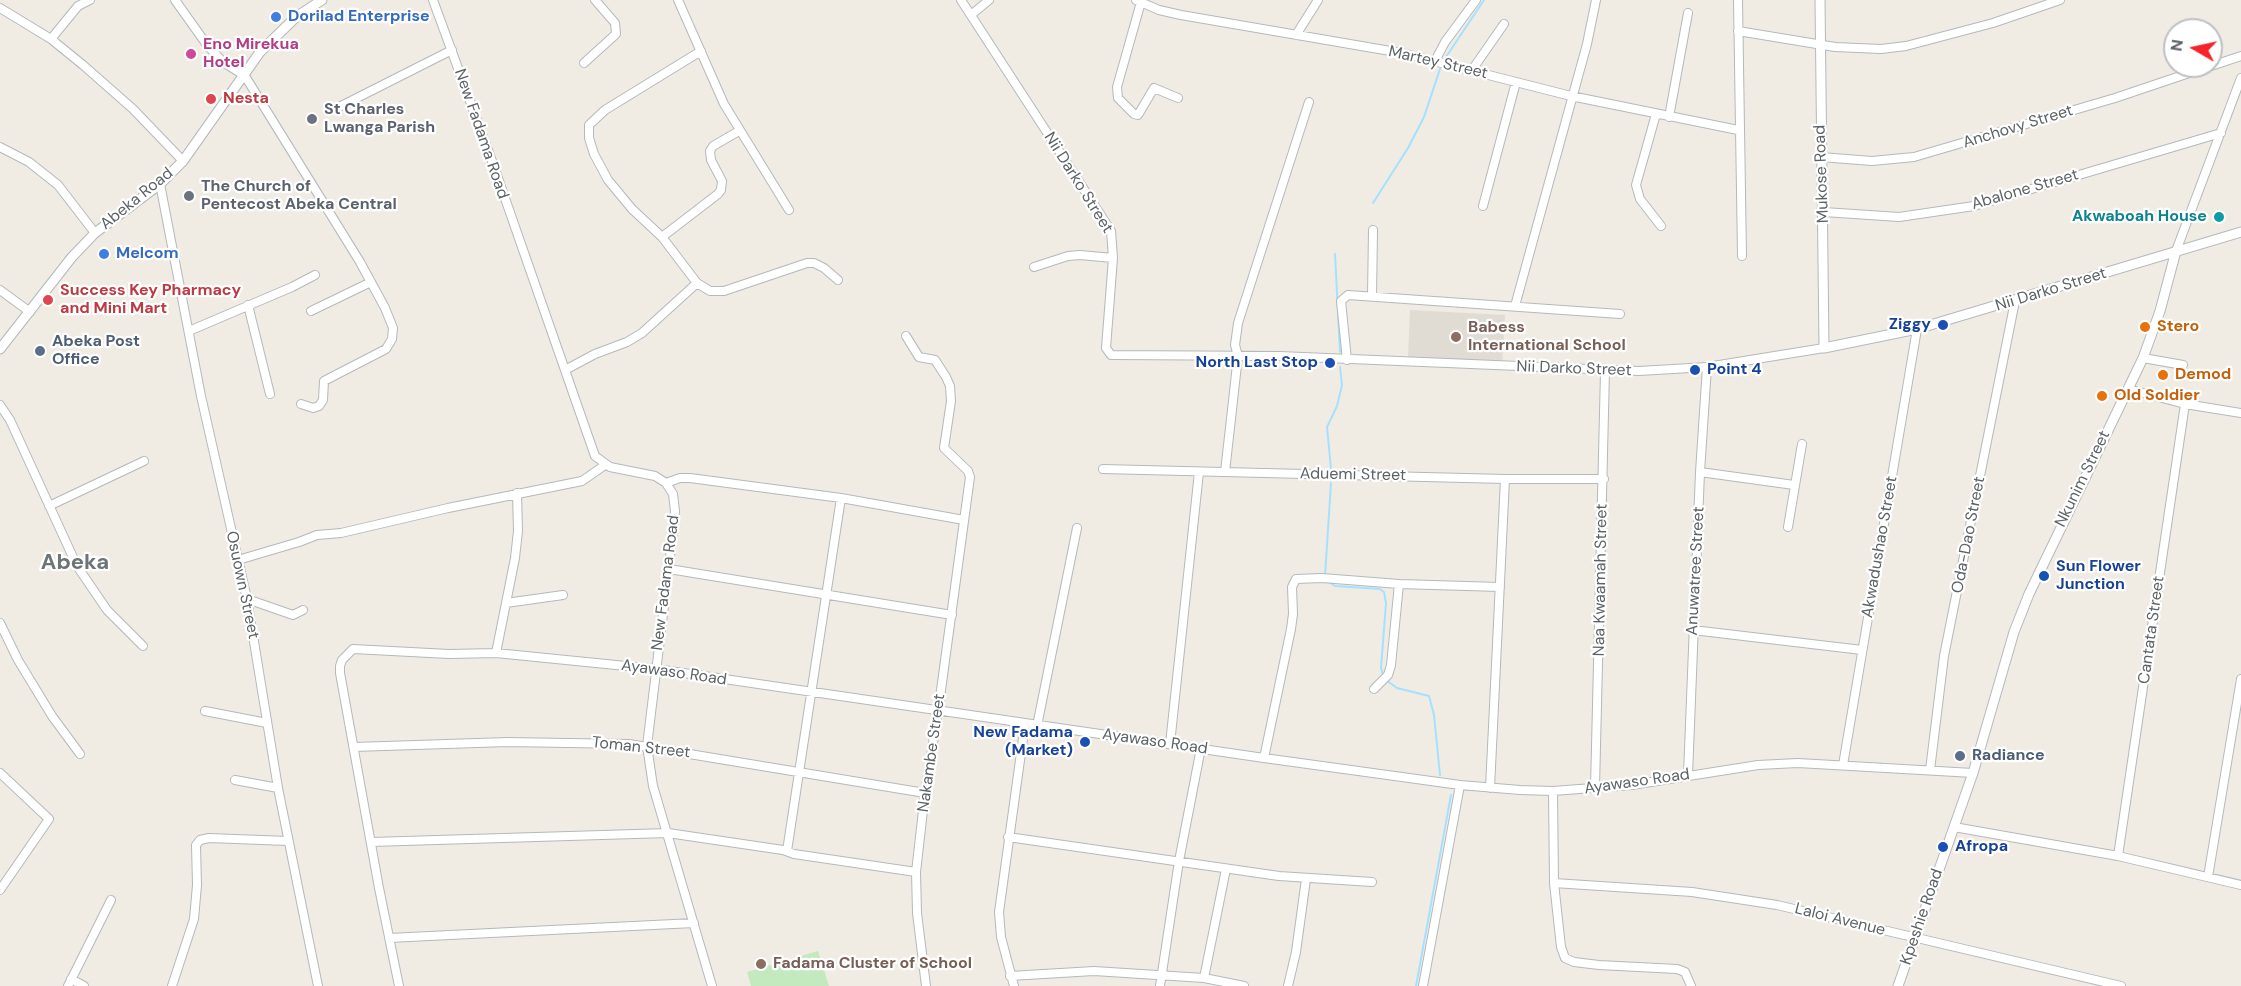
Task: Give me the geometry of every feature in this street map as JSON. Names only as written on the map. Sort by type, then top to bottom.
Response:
[{"type":"street","points":[[51,39],[78,6],[90,0]]},
{"type":"street","points":[[175,0],[207,45],[223,62],[245,75],[371,282],[393,328],[392,339],[386,349],[324,381],[323,400],[319,406],[312,408],[301,404]]},
{"type":"street","name":"Abeka Road","points":[[0,348],[72,257],[95,233],[160,184],[183,161],[260,52],[276,34],[322,0]]},
{"type":"street","name":"New Fadama Road","points":[[433,0],[593,451],[605,465]]},
{"type":"street","points":[[584,63],[616,34],[617,29],[615,23],[595,0]]},
{"type":"street","points":[[678,0],[724,104],[789,210]]},
{"type":"street","name":"Nii Darko Street","points":[[961,0],[1111,231],[1113,258],[1106,348],[1111,355],[1238,356],[1605,371],[1672,371],[1824,348],[1917,330],[2241,232]]},
{"type":"street","points":[[970,15],[989,0]]},
{"type":"street","points":[[1296,35],[1318,0]]},
{"type":"street","points":[[1435,60],[1445,42],[1476,0]]},
{"type":"street","points":[[1515,306],[1587,44],[1596,0]]},
{"type":"street","points":[[1738,0],[1738,130],[1742,256]]},
{"type":"street","name":"Mukose Road","points":[[1820,0],[1824,348]]},
{"type":"street","points":[[1738,31],[1819,45],[1867,49],[1906,46],[1993,23],[2060,0]]},
{"type":"street","points":[[1139,1],[1117,87],[1118,98],[1134,114],[1138,115],[1154,88],[1178,98]]},
{"type":"street","name":"Martey Street","points":[[1139,1],[1181,15],[1402,53],[1571,96],[1738,130]]},
{"type":"street","points":[[0,8],[51,39],[109,87],[183,161]]},
{"type":"street","points":[[1669,117],[1688,13]]},
{"type":"street","points":[[1472,70],[1503,24]]},
{"type":"street","points":[[337,108],[452,50]]},
{"type":"street","points":[[701,51],[605,110],[589,125],[589,138],[594,154],[608,180],[632,208],[662,237],[697,283],[710,291],[724,291],[807,263],[814,263],[824,268],[838,280]]},
{"type":"street","name":"Anchovy Street","points":[[2223,62],[2241,56]]},
{"type":"street","name":"Anchovy Street","points":[[1821,157],[1872,160],[1914,157],[2175,78]]},
{"type":"street","name":"Nkunim Street","points":[[1946,848],[1973,773],[2014,632],[2029,594],[2143,358],[2160,311],[2176,251],[2241,78]]},
{"type":"street","points":[[1483,206],[1516,82]]},
{"type":"street","points":[[1225,472],[1238,356],[1235,345],[1236,333],[1309,102]]},
{"type":"street","points":[[1656,114],[1636,185],[1640,199],[1661,226]]},
{"type":"street","points":[[662,237],[722,190],[722,181],[711,160],[710,151],[713,146],[739,130]]},
{"type":"street","name":"Abalone Street","points":[[1824,212],[1899,217],[1974,206],[2222,133]]},
{"type":"street","points":[[0,147],[29,162],[58,185],[95,233]]},
{"type":"street","name":"Osuown Street","points":[[160,184],[201,396],[248,599],[278,788],[318,986]]},
{"type":"street","points":[[1371,296],[1373,230]]},
{"type":"street","points":[[1034,267],[1068,256],[1113,258]]},
{"type":"street","points":[[189,331],[315,275]]},
{"type":"street","points":[[311,311],[371,282]]},
{"type":"street","points":[[565,370],[642,333],[697,283]]},
{"type":"street","points":[[0,290],[30,312]]},
{"type":"street","points":[[1345,360],[1341,301],[1348,296],[1620,314]]},
{"type":"street","name":"Oda-Dao Street","points":[[1930,770],[1944,656],[2015,301]]},
{"type":"street","points":[[248,305],[270,394]]},
{"type":"street","name":"Akwadushao Street","points":[[1843,765],[1917,330]]},
{"type":"street","name":"Nakambe Street","points":[[906,336],[919,357],[938,362],[950,386],[951,401],[944,448],[970,473],[916,872],[917,913],[926,986]]},
{"type":"street","points":[[2143,358],[2183,365]]},
{"type":"street","name":"Anuwatree Street","points":[[1688,775],[1700,472],[1707,367]]},
{"type":"street","name":"Naa Kwaamah Street","points":[[1595,788],[1605,371]]},
{"type":"street","points":[[2128,388],[2185,404],[2241,413]]},
{"type":"street","name":"Cantata Street","points":[[2118,856],[2185,404]]},
{"type":"street","points":[[0,405],[10,420],[77,566],[107,610],[143,646]]},
{"type":"street","points":[[1788,527],[1802,444]]},
{"type":"street","points":[[49,506],[144,461]]},
{"type":"street","points":[[238,560],[317,535],[341,533],[517,493],[582,482],[605,465],[655,476],[666,483],[680,478],[690,478],[841,498],[964,520]]},
{"type":"street","name":"Aduemi Street","points":[[1103,469],[1505,479],[1604,479]]},
{"type":"street","points":[[1170,744],[1199,472]]},
{"type":"street","points":[[1700,472],[1794,485]]},
{"type":"street","points":[[1490,788],[1505,479]]},
{"type":"street","name":"New Fadama Road","points":[[666,483],[675,501],[647,746],[653,786],[712,986]]},
{"type":"street","points":[[496,653],[518,531],[517,493]]},
{"type":"street","points":[[787,851],[841,498]]},
{"type":"street","points":[[1037,726],[1077,528]]},
{"type":"street","points":[[669,569],[952,615]]},
{"type":"street","points":[[1264,758],[1291,629],[1292,587],[1293,582],[1298,578],[1500,587]]},
{"type":"street","points":[[1374,689],[1384,679],[1391,665],[1399,584]]},
{"type":"street","points":[[506,603],[563,595]]},
{"type":"street","points":[[248,599],[293,615],[303,610]]},
{"type":"street","points":[[0,623],[35,688],[80,754]]},
{"type":"street","points":[[1693,630],[1862,650]]},
{"type":"street","name":"Ayawaso Road","points":[[354,747],[340,673],[342,660],[353,649],[449,654],[496,653],[656,669],[938,712],[1490,788],[1553,791],[1595,788],[1655,782],[1688,775],[1782,763],[1973,773]]},
{"type":"street","points":[[2208,877],[2237,737],[2241,679]]},
{"type":"street","points":[[205,711],[267,723]]},
{"type":"street","points":[[1024,724],[999,912],[1001,937],[1012,983],[1094,971],[1204,978],[1226,985],[1244,986]]},
{"type":"street","name":"Toman Street","points":[[354,747],[565,742],[647,746],[925,793]]},
{"type":"street","points":[[354,747],[388,938],[399,986]]},
{"type":"street","points":[[1160,986],[1179,861],[1201,748]]},
{"type":"street","points":[[0,773],[49,819],[0,890]]},
{"type":"street","points":[[235,780],[278,788]]},
{"type":"street","points":[[1423,986],[1460,785]]},
{"type":"street","points":[[1553,791],[1554,883],[1561,947],[1565,958],[1574,962],[1677,969],[1685,972],[1691,986]]},
{"type":"street","points":[[1954,827],[2118,856],[2241,885]]},
{"type":"street","points":[[371,842],[668,833],[916,872]]},
{"type":"street","points":[[1008,837],[1306,879],[1372,882]]},
{"type":"street","points":[[172,986],[192,930],[197,885],[196,845],[200,840],[209,838],[288,841]]},
{"type":"street","name":"Kpeshie Road","points":[[1898,986],[1946,848]]},
{"type":"street","points":[[1204,978],[1226,869]]},
{"type":"street","points":[[1288,986],[1296,952],[1306,879]]},
{"type":"street","name":"Laloi Avenue","points":[[1554,883],[1692,892],[1757,902],[1832,917],[2091,983],[2121,986]]},
{"type":"street","points":[[84,986],[69,983],[111,900]]},
{"type":"street","points":[[388,938],[694,923]]},
{"type":"shaded area","name":"Babess International School","points":[[1410,310],[1505,315],[1502,363],[1408,359]]},
{"type":"green space","points":[[818,951],[829,986],[751,986],[747,972]]},
{"type":"waterway","points":[[1446,57],[1484,0]]},
{"type":"waterway","points":[[1373,203],[1408,148],[1424,117],[1440,69]]},
{"type":"waterway","points":[[1335,254],[1340,352]]},
{"type":"waterway","points":[[1331,469],[1327,427],[1337,406],[1342,385],[1340,367]]},
{"type":"waterway","points":[[1325,576],[1331,483]]},
{"type":"waterway","points":[[1327,581],[1335,586],[1380,589],[1384,592],[1386,603],[1381,668],[1383,675]]},
{"type":"waterway","points":[[1386,680],[1397,688],[1429,696],[1434,715],[1440,775]]},
{"type":"waterway","points":[[1416,986],[1451,795]]},
{"type":"place","name":"Dorilad Enterprise","points":[[276,17]]},
{"type":"place","name":"Eno Mirekua Hotel","points":[[191,54]]},
{"type":"place","name":"Nesta","points":[[211,99]]},
{"type":"place","name":"St Charles Lwanga Parish","points":[[312,119]]},
{"type":"place","name":"The Church of Pentecost Abeka Central","points":[[189,196]]},
{"type":"place","name":"Akwaboah House","points":[[2219,217]]},
{"type":"place","name":"Melcom","points":[[104,254]]},
{"type":"place","name":"Success Key Pharmacy and Mini Mart","points":[[48,300]]},
{"type":"place","name":"Ziggy","points":[[1943,325]]},
{"type":"place","name":"Stero","points":[[2145,327]]},
{"type":"place","name":"Babess International School","points":[[1456,337]]},
{"type":"place","name":"Abeka Post Office","points":[[40,351]]},
{"type":"place","name":"North Last Stop","points":[[1330,363]]},
{"type":"place","name":"Point 4","points":[[1695,370]]},
{"type":"place","name":"Demod","points":[[2163,375]]},
{"type":"place","name":"Old Soldier","points":[[2102,396]]},
{"type":"place","name":"Sun Flower Junction","points":[[2044,576]]},
{"type":"place","name":"New Fadama (Market)","points":[[1085,742]]},
{"type":"place","name":"Radiance","points":[[1960,756]]},
{"type":"place","name":"Afropa","points":[[1943,847]]},
{"type":"place","name":"Fadama Cluster of School","points":[[761,964]]},
{"type":"district","name":"Abeka","points":[[75,563]]}]
